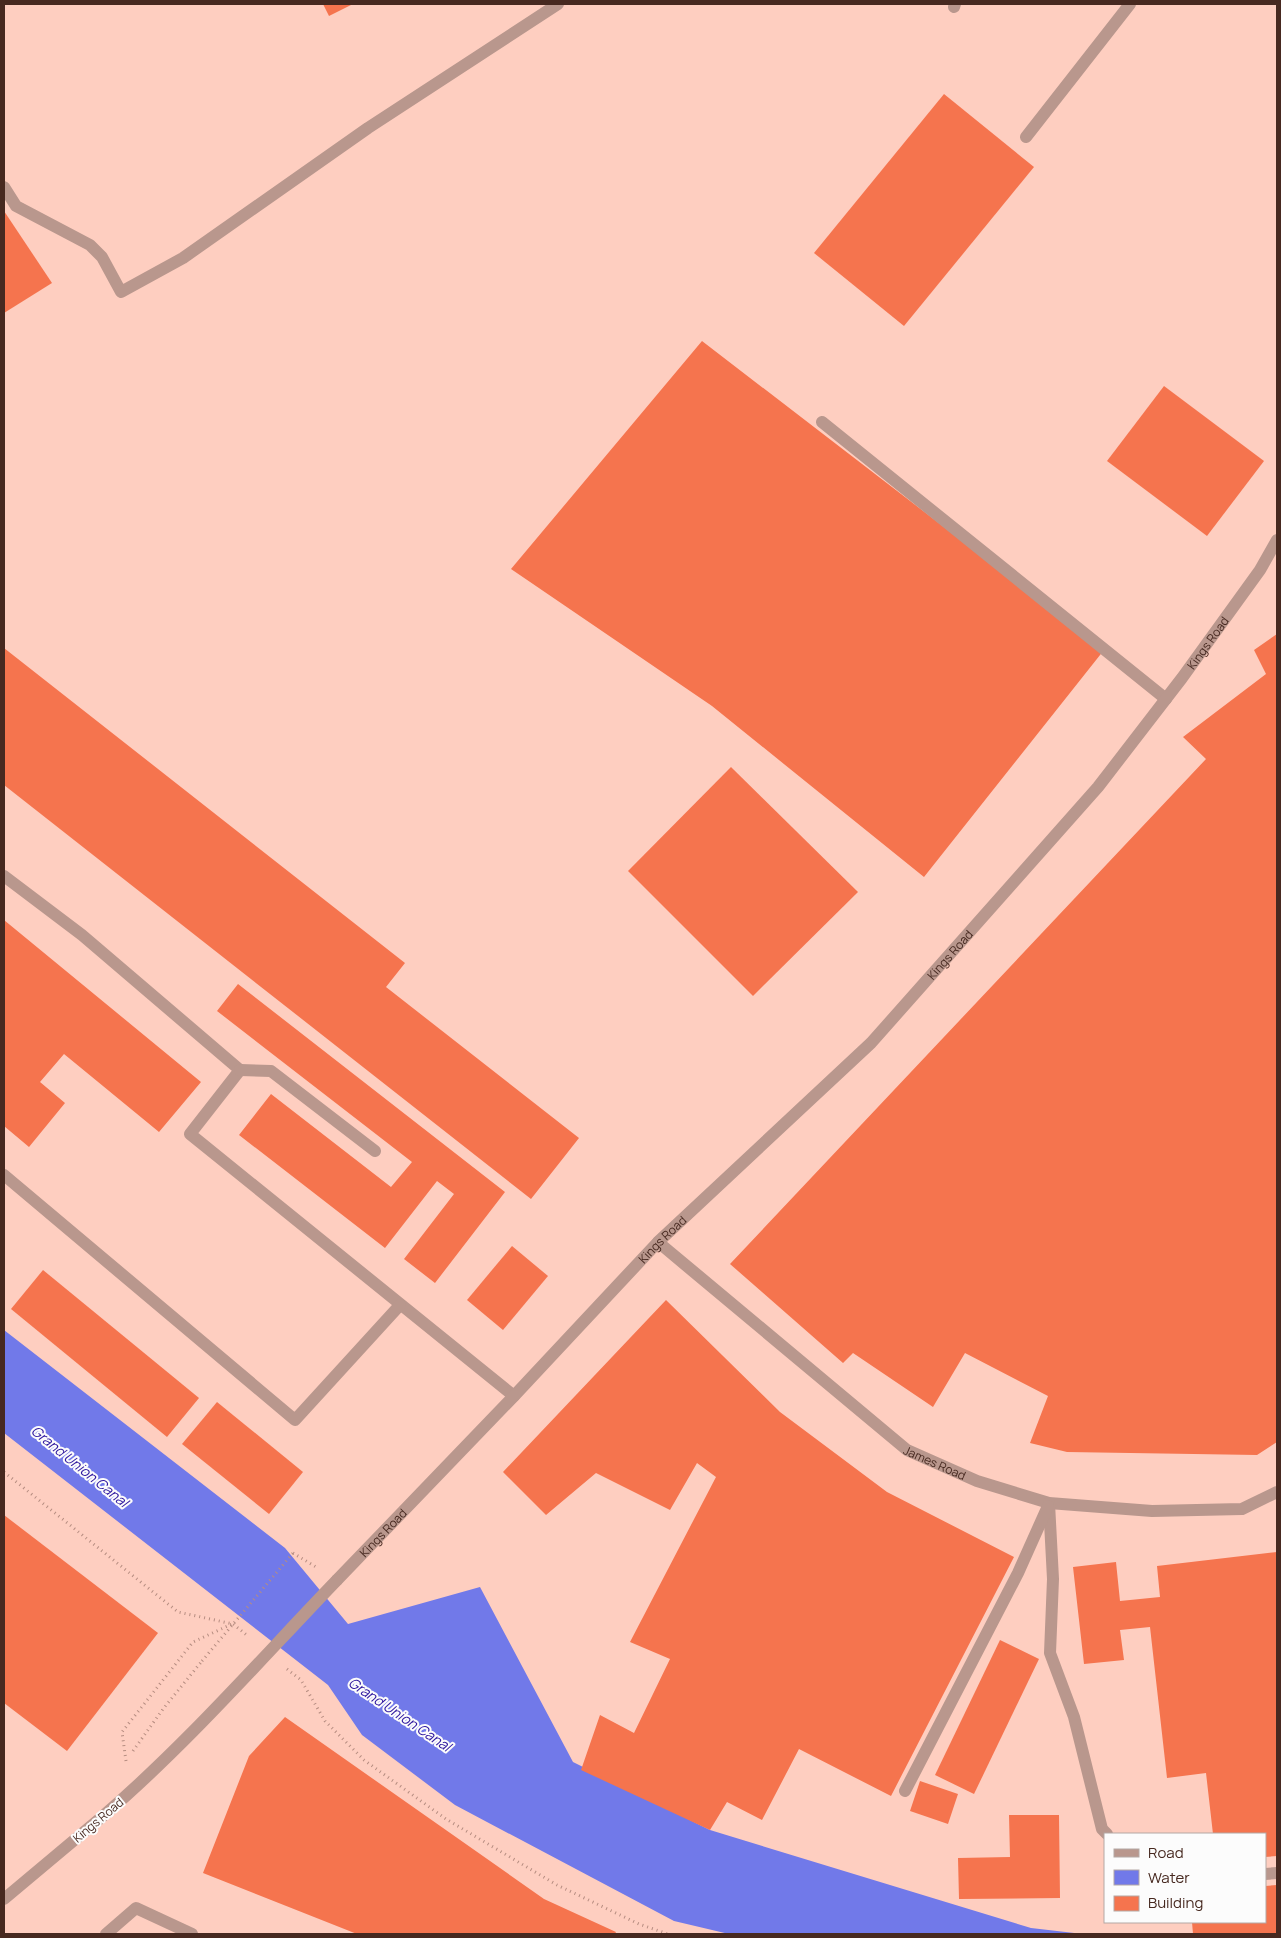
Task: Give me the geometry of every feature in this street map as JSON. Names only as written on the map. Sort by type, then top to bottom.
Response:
[{"type":"street","points":[[4,187],[16,206],[90,245],[102,257],[121,292],[183,258],[368,128],[558,4]]},
{"type":"street","points":[[1026,136],[1130,4]]},
{"type":"street","points":[[822,422],[1166,700]]},
{"type":"street","name":"Kings Road","points":[[4,1899],[133,1791],[514,1396],[658,1242],[871,1044],[1098,787],[1166,700],[1260,570],[1277,540]]},
{"type":"street","points":[[4,876],[82,935],[240,1070],[271,1071],[375,1151]]},
{"type":"street","points":[[240,1070],[190,1134],[514,1396]]},
{"type":"street","points":[[4,1175],[295,1420],[400,1305]]},
{"type":"street","name":"James Road","points":[[658,1242],[907,1450],[977,1481],[1049,1503],[1152,1511],[1242,1509],[1277,1492]]},
{"type":"street","points":[[905,1791],[1018,1573],[1049,1503]]},
{"type":"street","points":[[1049,1503],[1053,1579],[1050,1653],[1074,1717],[1102,1829],[1106,1833]]},
{"type":"street","points":[[106,1934],[136,1908],[192,1934]]},
{"type":"path","points":[[4,1472],[178,1612],[233,1624],[248,1636]]},
{"type":"path","points":[[126,1762],[163,1709],[293,1553]]},
{"type":"path","points":[[133,1791],[126,1762],[122,1732],[193,1642],[233,1624]]},
{"type":"path","points":[[286,1668],[301,1680],[325,1720],[364,1760],[446,1819],[557,1886],[639,1924],[668,1934]]},
{"type":"water","name":"Grand Union Canal","points":[[4,1330],[285,1548],[348,1624],[480,1587],[573,1762],[710,1830],[1031,1928],[1083,1934],[729,1934],[674,1921],[455,1805],[362,1735],[328,1685],[4,1433]]},
{"type":"building","points":[[323,4],[353,4],[329,16]]},
{"type":"building","points":[[944,94],[1034,167],[904,326],[814,253]]},
{"type":"building","points":[[4,211],[52,283],[4,313]]},
{"type":"building","points":[[702,341],[1104,650],[924,877],[712,706],[511,569]]},
{"type":"building","points":[[1164,386],[1264,461],[1207,536],[1107,461]]},
{"type":"building","points":[[1277,634],[1277,1442],[1257,1455],[1067,1452],[1030,1443],[1048,1396],[965,1353],[933,1407],[853,1353],[843,1363],[730,1264],[1206,759],[1183,737],[1266,674],[1254,650]]},
{"type":"building","points":[[4,648],[405,963],[386,987],[579,1138],[531,1199],[4,785]]},
{"type":"building","points":[[731,767],[858,892],[753,996],[628,871]]},
{"type":"building","points":[[4,920],[201,1082],[159,1132],[64,1054],[40,1082],[65,1103],[29,1147],[4,1126]]},
{"type":"building","points":[[238,984],[505,1192],[435,1283],[404,1259],[454,1194],[437,1181],[385,1248],[239,1135],[271,1094],[391,1187],[412,1162],[217,1011]]},
{"type":"building","points":[[512,1246],[548,1276],[503,1330],[467,1300]]},
{"type":"building","points":[[43,1270],[199,1398],[167,1437],[11,1309]]},
{"type":"building","points":[[666,1300],[780,1412],[887,1492],[1014,1557],[891,1796],[799,1749],[762,1820],[727,1802],[710,1830],[581,1770],[600,1715],[634,1733],[670,1659],[630,1642],[716,1477],[697,1463],[670,1510],[596,1473],[546,1515],[503,1472]]},
{"type":"building","points":[[217,1402],[303,1472],[269,1514],[182,1444]]},
{"type":"building","points":[[4,1515],[158,1633],[67,1751],[4,1703]]},
{"type":"building","points":[[1277,1552],[1277,1856],[1266,1857],[1266,1833],[1213,1833],[1206,1773],[1167,1778],[1150,1627],[1120,1630],[1124,1660],[1084,1664],[1073,1567],[1116,1562],[1120,1601],[1160,1597],[1157,1566]]},
{"type":"building","points":[[1000,1640],[1039,1659],[974,1794],[935,1775]]},
{"type":"building","points":[[285,1717],[544,1899],[616,1932],[615,1934],[357,1934],[203,1873],[249,1756]]},
{"type":"building","points":[[920,1781],[958,1794],[948,1824],[910,1811]]},
{"type":"building","points":[[1009,1815],[1059,1815],[1060,1898],[959,1899],[958,1858],[1010,1857]]},
{"type":"building","points":[[1277,1885],[1277,1934],[1193,1934],[1192,1923],[1266,1923],[1266,1886]]}]
